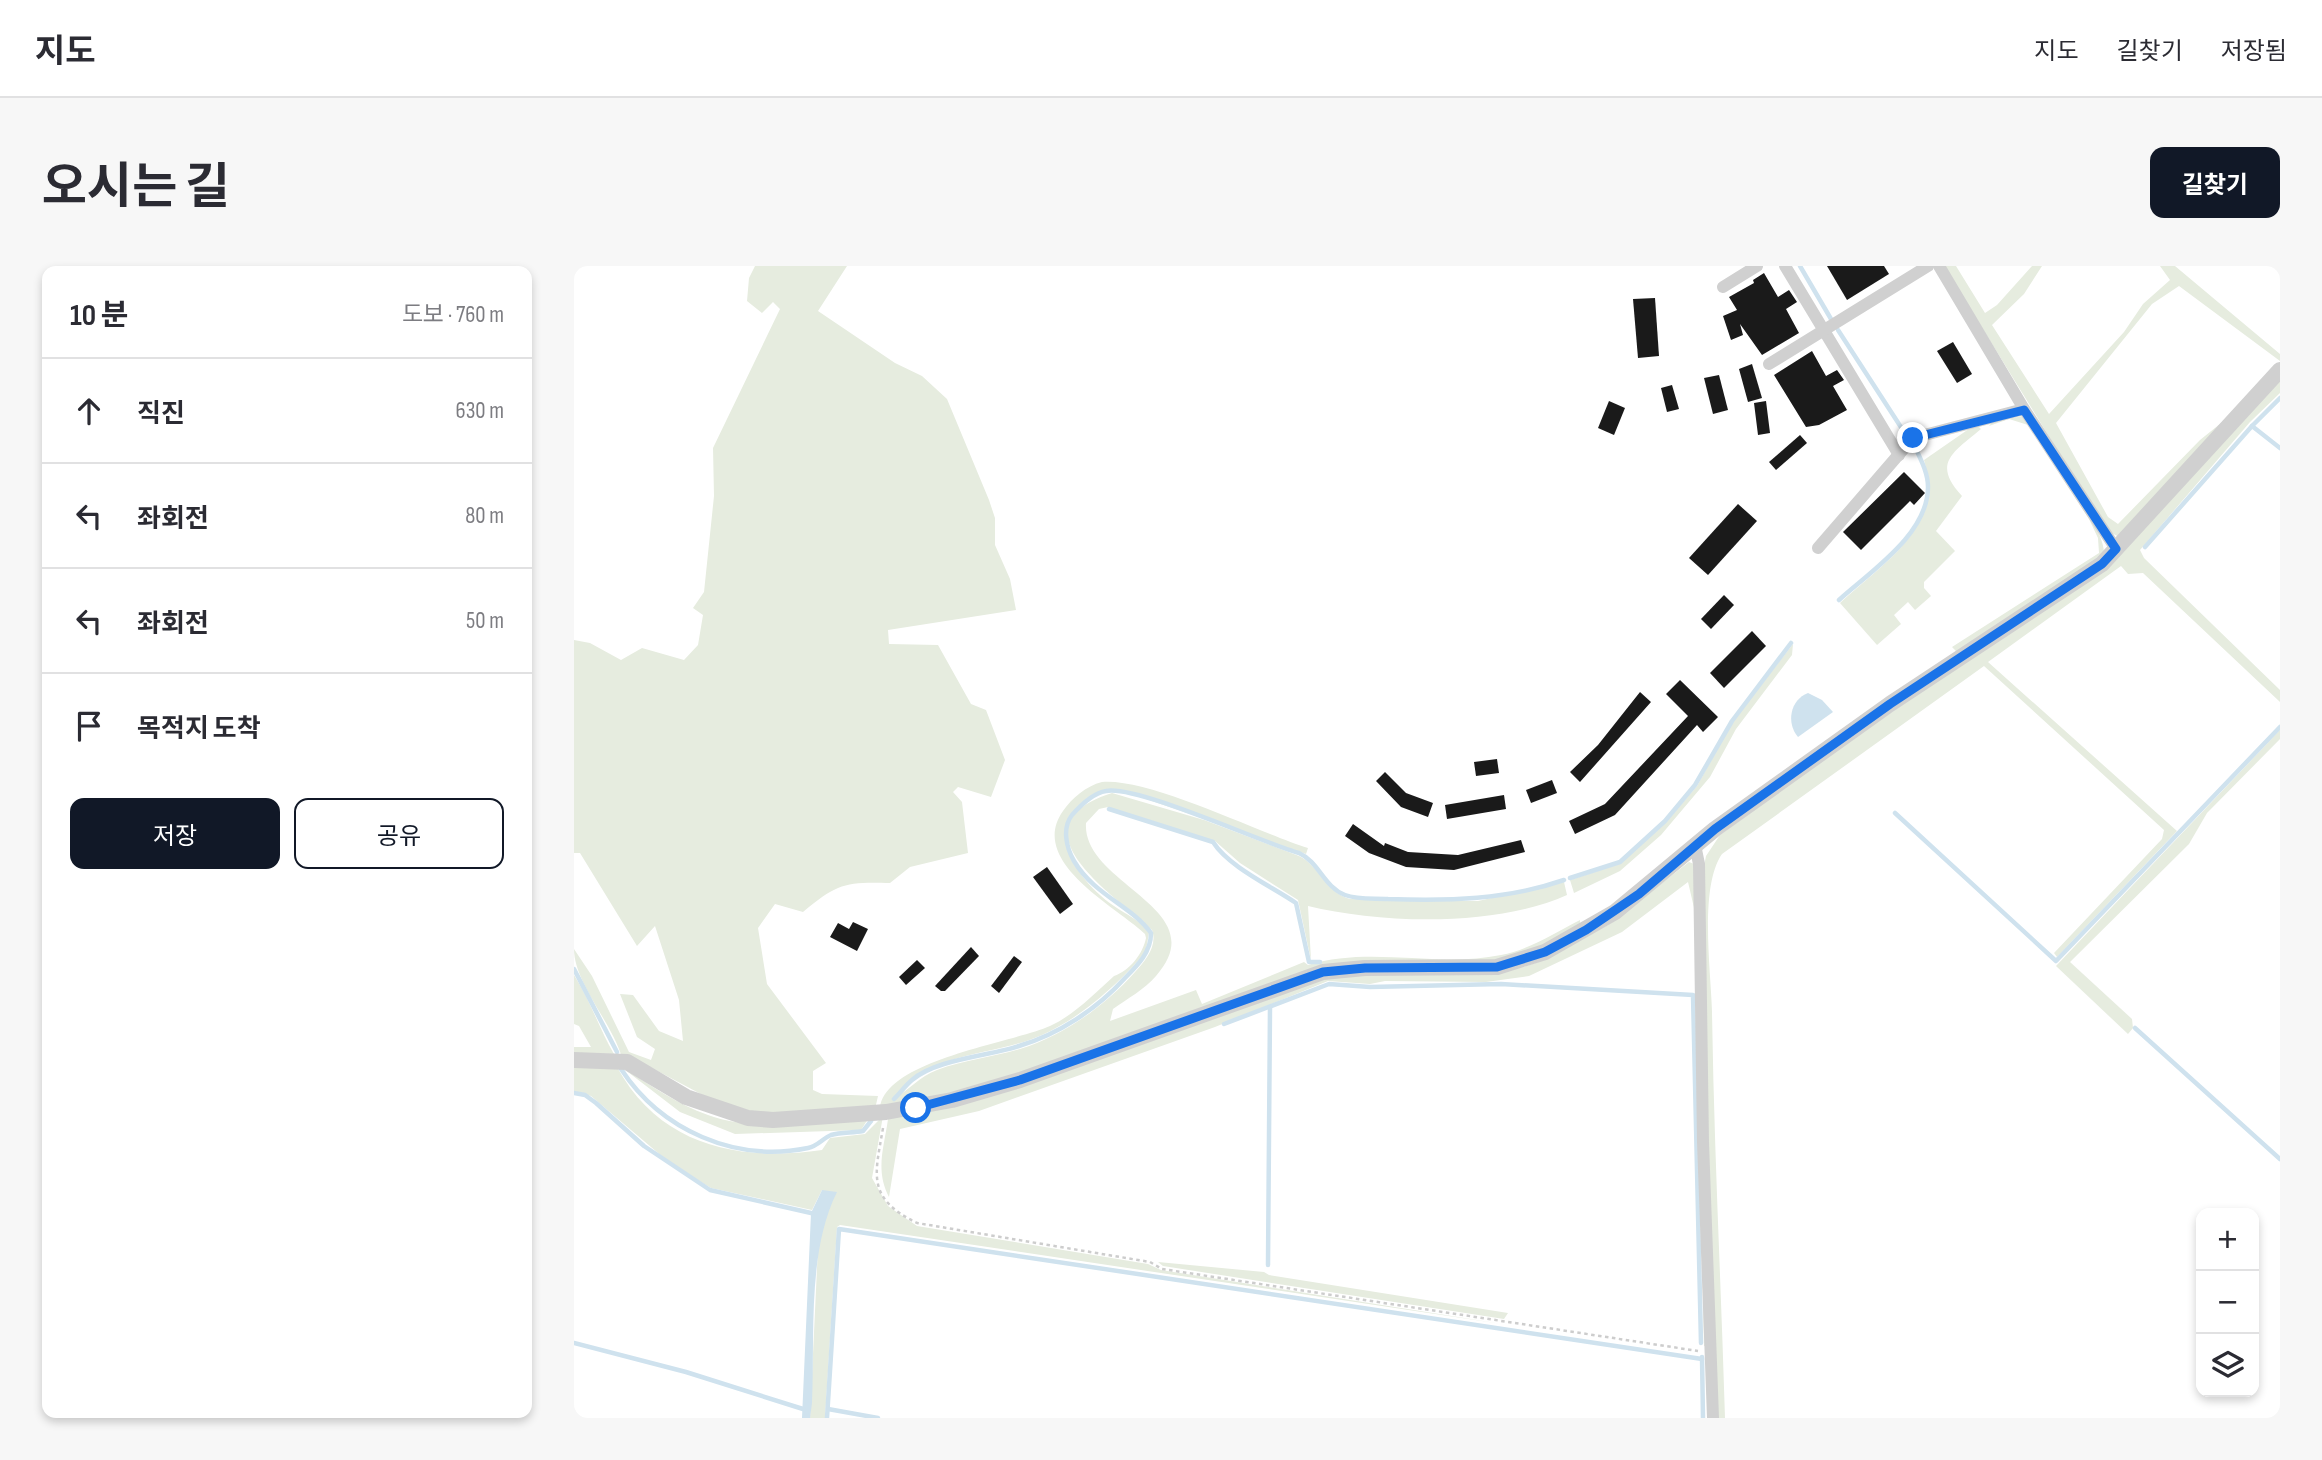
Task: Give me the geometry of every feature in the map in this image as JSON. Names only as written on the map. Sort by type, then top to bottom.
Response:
[{"type":"street","points":[[1723,287],[1757,266]]},
{"type":"street","points":[[1784,266],[1899,455]]},
{"type":"street","points":[[1769,364],[1928,266]]},
{"type":"street","points":[[1939,266],[2024,410],[2116,549]]},
{"type":"street","points":[[574,1060],[627,1062],[686,1097],[748,1118],[773,1120],[886,1112],[952,1100],[1000,1086],[1323,972],[1365,968],[1497,967],[1526,959],[1586,930],[1615,912],[1695,845],[1890,704],[2102,564],[2280,370]]},
{"type":"street","points":[[1818,548],[1913,438],[2024,410]]},
{"type":"street","points":[[1695,845],[1699,864],[1703,1128],[1713,1418]]},
{"type":"path","points":[[886,1112],[875,1173],[889,1203],[918,1223],[1150,1262],[1162,1269],[1307,1289],[1505,1324],[1698,1351],[1712,1349]]},
{"type":"shaded area","points":[[755,266],[847,266],[818,311],[895,363],[922,376],[947,399],[995,518],[995,545],[1010,579],[1016,610],[888,630],[889,644],[938,645],[971,704],[986,710],[1005,760],[991,797],[958,787],[953,792],[962,802],[968,853],[910,867],[890,883],[843,886],[825,895],[803,912],[775,904],[758,928],[767,984],[826,1063],[813,1071],[813,1090],[822,1094],[878,1096],[875,1109],[764,1115],[712,1100],[650,1067],[622,1058],[611,1031],[580,976],[574,949],[592,976],[629,1052],[651,1060],[655,1049],[637,1037],[620,994],[633,995],[659,1031],[683,1041],[679,1000],[655,926],[637,946],[580,853],[574,853],[574,640],[590,643],[621,660],[642,648],[684,660],[698,645],[703,615],[693,608],[704,592],[714,496],[713,448],[780,309],[773,302],[762,313],[747,301],[749,278]]},
{"type":"shaded area","points":[[1944,266],[1956,266],[1985,313],[1997,305],[2032,266],[2042,266],[2024,294],[1992,325],[2049,414],[2124,332],[2143,304],[2170,280],[2160,266],[2175,266],[2280,354],[2280,361],[2179,286],[2152,304],[2056,423],[2108,517],[2118,524],[2200,440],[2231,415],[2119,537],[2108,531],[2098,516]]},
{"type":"shaded area","points":[[2280,380],[2280,393],[2250,422],[2140,550],[2144,558],[2280,690],[2280,702],[2143,573],[2128,574],[2121,566],[1988,662],[2177,831],[2057,957],[2054,953],[2162,839],[2164,830],[1984,666],[1722,854],[1715,869],[1708,908],[1725,1418],[1717,1418],[1706,1143],[1706,856],[1720,835],[1839,748],[2105,567]]},
{"type":"shaded area","points":[[2023,416],[2086,509],[2097,529],[2103,546],[2103,557],[1959,654],[1952,647],[2099,553],[2098,538],[2089,519],[2028,425],[2009,419],[1989,426],[1992,422]]},
{"type":"shaded area","points":[[1976,424],[1981,429],[1955,452],[1947,466],[1953,485],[1962,496],[1936,531],[1955,551],[1924,582],[1924,588],[1931,596],[1915,610],[1908,602],[1894,615],[1901,624],[1877,645],[1840,603],[1891,558],[1918,524],[1926,505],[1928,484],[1924,460]]},
{"type":"shaded area","points":[[1793,644],[1792,655],[1736,729],[1710,777],[1661,835],[1620,871],[1574,893],[1570,880],[1619,864],[1667,821],[1697,786],[1733,721]]},
{"type":"shaded area","points":[[2280,730],[2280,739],[2207,813],[2189,844],[2070,962],[2132,1019],[2133,1028],[2128,1034],[2056,966]]},
{"type":"shaded area","points":[[1102,782],[1147,788],[1204,807],[1308,848],[1306,854],[1120,790],[1093,794],[1073,813],[1067,828],[1067,842],[1071,857],[1090,885],[1145,928],[1149,933],[1146,950],[1106,993],[1056,1028],[1024,1042],[944,1062],[910,1081],[897,1096],[937,1070],[1020,1049],[1067,1028],[1110,997],[1146,958],[1152,947],[1152,930],[1096,881],[1079,862],[1069,843],[1069,824],[1082,807],[1112,793],[1204,820],[1299,856],[1312,866],[1334,891],[1350,899],[1478,901],[1564,882],[1567,895],[1507,913],[1439,919],[1370,916],[1308,906],[1311,960],[1298,900],[1240,863],[1215,841],[1108,807],[1099,809],[1086,823],[1090,845],[1104,864],[1159,914],[1170,932],[1170,952],[1156,976],[1113,1009],[1110,1021],[1196,990],[1202,1004],[1304,962],[1308,965],[1355,957],[1453,959],[1501,955],[1521,949],[1580,920],[1580,927],[1559,939],[1497,962],[1369,964],[969,1090],[880,1108],[887,1091],[903,1077],[926,1065],[1059,1021],[1084,1004],[1139,956],[1145,934],[1080,882],[1057,848],[1055,830],[1063,811],[1080,793]]},
{"type":"shaded area","points":[[1689,862],[1694,864],[1708,1346],[1704,1346],[1695,912],[1688,882],[1622,932],[1529,976],[1486,982],[1385,981],[1370,984],[1328,981],[1215,1027],[979,1111],[900,1129],[889,1197],[881,1168],[888,1119],[1306,982],[1350,974],[1524,967],[1541,961],[1608,925]]},
{"type":"shaded area","points":[[574,975],[614,1054],[574,1053],[574,1047],[591,1047],[579,1026],[574,1024]]},
{"type":"shaded area","points":[[574,1067],[617,1067],[635,1094],[656,1115],[679,1131],[705,1143],[732,1150],[791,1153],[822,1150],[830,1138],[865,1134],[883,1116],[872,1178],[888,1206],[917,1226],[1148,1264],[1161,1270],[1502,1324],[840,1225],[837,1227],[825,1418],[810,1418],[818,1247],[826,1215],[822,1190],[812,1210],[711,1188],[671,1164],[591,1096],[574,1091]]},
{"type":"shaded area","points":[[624,1069],[686,1106],[727,1120],[747,1124],[788,1125],[868,1119],[861,1130],[735,1134],[680,1112]]},
{"type":"shaded area","points":[[1158,1262],[1264,1272],[1269,1275],[1508,1313],[1504,1319],[1163,1266]]},
{"type":"water","points":[[1808,693],[1822,700],[1833,712],[1798,737],[1792,725],[1792,712],[1797,701]]},
{"type":"water","points":[[822,1190],[837,1192],[821,1241],[814,1295],[812,1403],[810,1418],[802,1418],[811,1213]]},
{"type":"building","points":[[1827,266],[1884,266],[1889,274],[1847,300]]},
{"type":"building","points":[[1764,273],[1778,297],[1789,290],[1797,302],[1786,309],[1799,333],[1762,355],[1740,324],[1743,335],[1731,340],[1723,316],[1737,310],[1729,297],[1754,283],[1753,280]]},
{"type":"building","points":[[1655,298],[1659,356],[1638,358],[1633,299]]},
{"type":"building","points":[[1953,342],[1972,374],[1957,383],[1937,351]]},
{"type":"building","points":[[1812,351],[1826,376],[1837,370],[1844,380],[1833,386],[1847,410],[1819,425],[1806,427],[1774,375]]},
{"type":"building","points":[[1752,364],[1762,398],[1748,402],[1739,369]]},
{"type":"building","points":[[1719,375],[1728,410],[1713,414],[1704,378]]},
{"type":"building","points":[[1672,385],[1679,409],[1667,412],[1661,388]]},
{"type":"building","points":[[1609,401],[1625,408],[1614,435],[1598,428]]},
{"type":"building","points":[[1766,401],[1770,433],[1758,435],[1754,403]]},
{"type":"building","points":[[1800,435],[1807,443],[1776,470],[1769,462]]},
{"type":"building","points":[[1904,472],[1925,493],[1914,505],[1910,501],[1861,550],[1843,532]]},
{"type":"building","points":[[1738,504],[1757,521],[1708,575],[1689,558]]},
{"type":"building","points":[[1724,595],[1734,605],[1711,629],[1701,619]]},
{"type":"building","points":[[1752,631],[1766,646],[1724,688],[1710,673]]},
{"type":"building","points":[[1680,680],[1718,717],[1703,732],[1697,725],[1615,815],[1575,834],[1569,821],[1605,804],[1688,716],[1666,694]]},
{"type":"building","points":[[1640,692],[1651,702],[1580,782],[1570,772],[1598,745]]},
{"type":"building","points":[[1497,759],[1499,773],[1476,776],[1474,762]]},
{"type":"building","points":[[1385,772],[1406,793],[1433,803],[1428,817],[1401,807],[1376,781]]},
{"type":"building","points":[[1552,780],[1557,793],[1531,803],[1526,790]]},
{"type":"building","points":[[1504,795],[1506,809],[1447,819],[1445,805]]},
{"type":"building","points":[[1353,824],[1384,846],[1385,843],[1408,852],[1458,855],[1521,840],[1525,852],[1454,870],[1406,867],[1369,853],[1345,836]]},
{"type":"building","points":[[1047,867],[1073,904],[1060,914],[1033,877]]},
{"type":"building","points":[[853,922],[868,929],[857,951],[830,937],[838,923],[849,929]]},
{"type":"building","points":[[971,947],[979,956],[945,991],[941,991],[935,986]]},
{"type":"building","points":[[1014,956],[1022,962],[999,993],[991,986]]},
{"type":"building","points":[[917,960],[925,968],[906,985],[899,977]]},
{"type":"waterway","points":[[1800,266],[1831,319]]},
{"type":"waterway","points":[[1838,330],[1908,438]]},
{"type":"waterway","points":[[2145,547],[2280,398]]},
{"type":"waterway","points":[[2252,426],[2280,448]]},
{"type":"waterway","points":[[1839,600],[1896,550],[1919,520],[1925,504],[1928,481],[1914,445]]},
{"type":"waterway","points":[[1570,878],[1620,862],[1665,821],[1695,785],[1732,721],[1791,643]]},
{"type":"waterway","points":[[1895,813],[2056,961],[2280,727]]},
{"type":"waterway","points":[[894,1099],[912,1080],[935,1067],[1019,1046],[1063,1027],[1102,1000],[1143,958],[1151,933],[1134,915],[1102,892],[1082,873],[1067,844],[1067,826],[1072,815],[1087,800],[1101,792],[1122,791],[1170,805],[1299,853],[1312,862],[1326,881],[1338,891],[1355,898],[1477,898],[1521,892],[1564,880]]},
{"type":"waterway","points":[[1109,809],[1213,842],[1229,860],[1296,903],[1309,962],[1320,962]]},
{"type":"waterway","points":[[574,969],[617,1052]]},
{"type":"waterway","points":[[1224,1024],[1329,984],[1370,987],[1501,984],[1693,995],[1701,1343]]},
{"type":"waterway","points":[[1268,1265],[1270,1007]]},
{"type":"waterway","points":[[2135,1028],[2280,1159]]},
{"type":"waterway","points":[[621,1069],[638,1091],[678,1125],[727,1146],[754,1151],[808,1148],[831,1135],[863,1131],[871,1121]]},
{"type":"waterway","points":[[574,1093],[585,1095],[644,1146],[710,1190],[811,1213]]},
{"type":"waterway","points":[[827,1418],[839,1229],[1702,1359]]},
{"type":"waterway","points":[[574,1343],[686,1372],[803,1409]]},
{"type":"waterway","points":[[1702,1357],[1703,1418]]},
{"type":"waterway","points":[[828,1409],[878,1418]]},
{"type":"route","points":[[916,1108],[1020,1080],[1310,975],[1365,968],[1497,967],[1545,952],[1615,912],[1737,813],[1890,704],[2102,564],[2116,549],[2024,410],[1913,438]]}]
